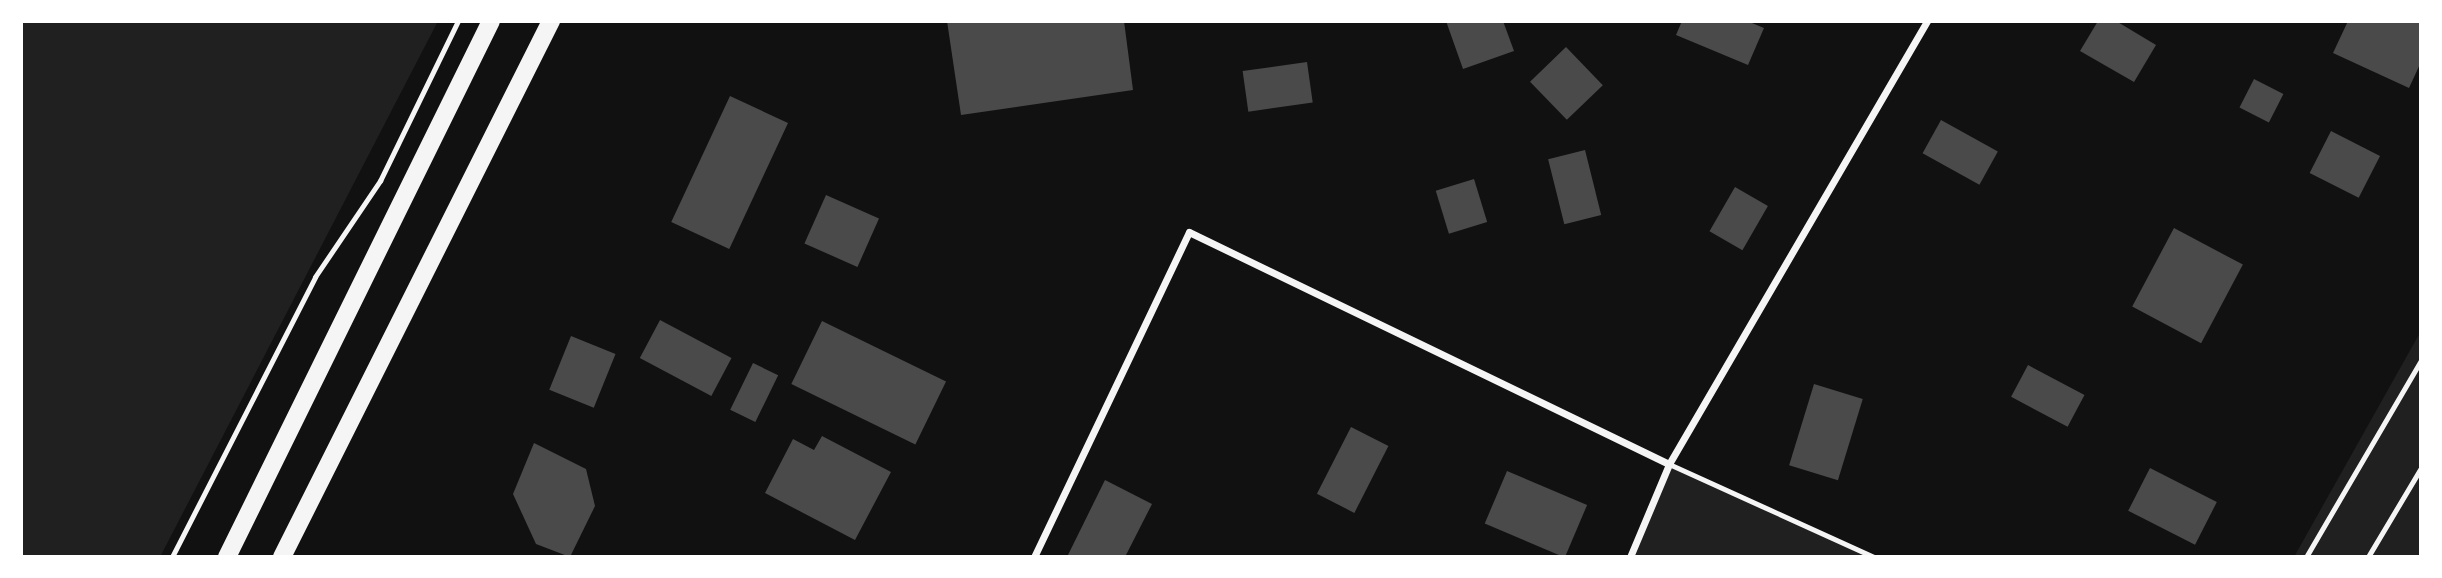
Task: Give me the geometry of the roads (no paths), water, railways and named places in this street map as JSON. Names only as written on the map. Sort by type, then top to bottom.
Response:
[{"type":"main road","points":[[226,557],[491,21]]},
{"type":"main road","points":[[282,557],[551,21]]},
{"type":"street","points":[[1630,557],[1669,464],[1927,21]]},
{"type":"street","points":[[1034,557],[1188,232],[1669,464]]},
{"type":"lane","points":[[2306,557],[2421,360]]},
{"type":"lane","points":[[1669,464],[1874,557]]}]
